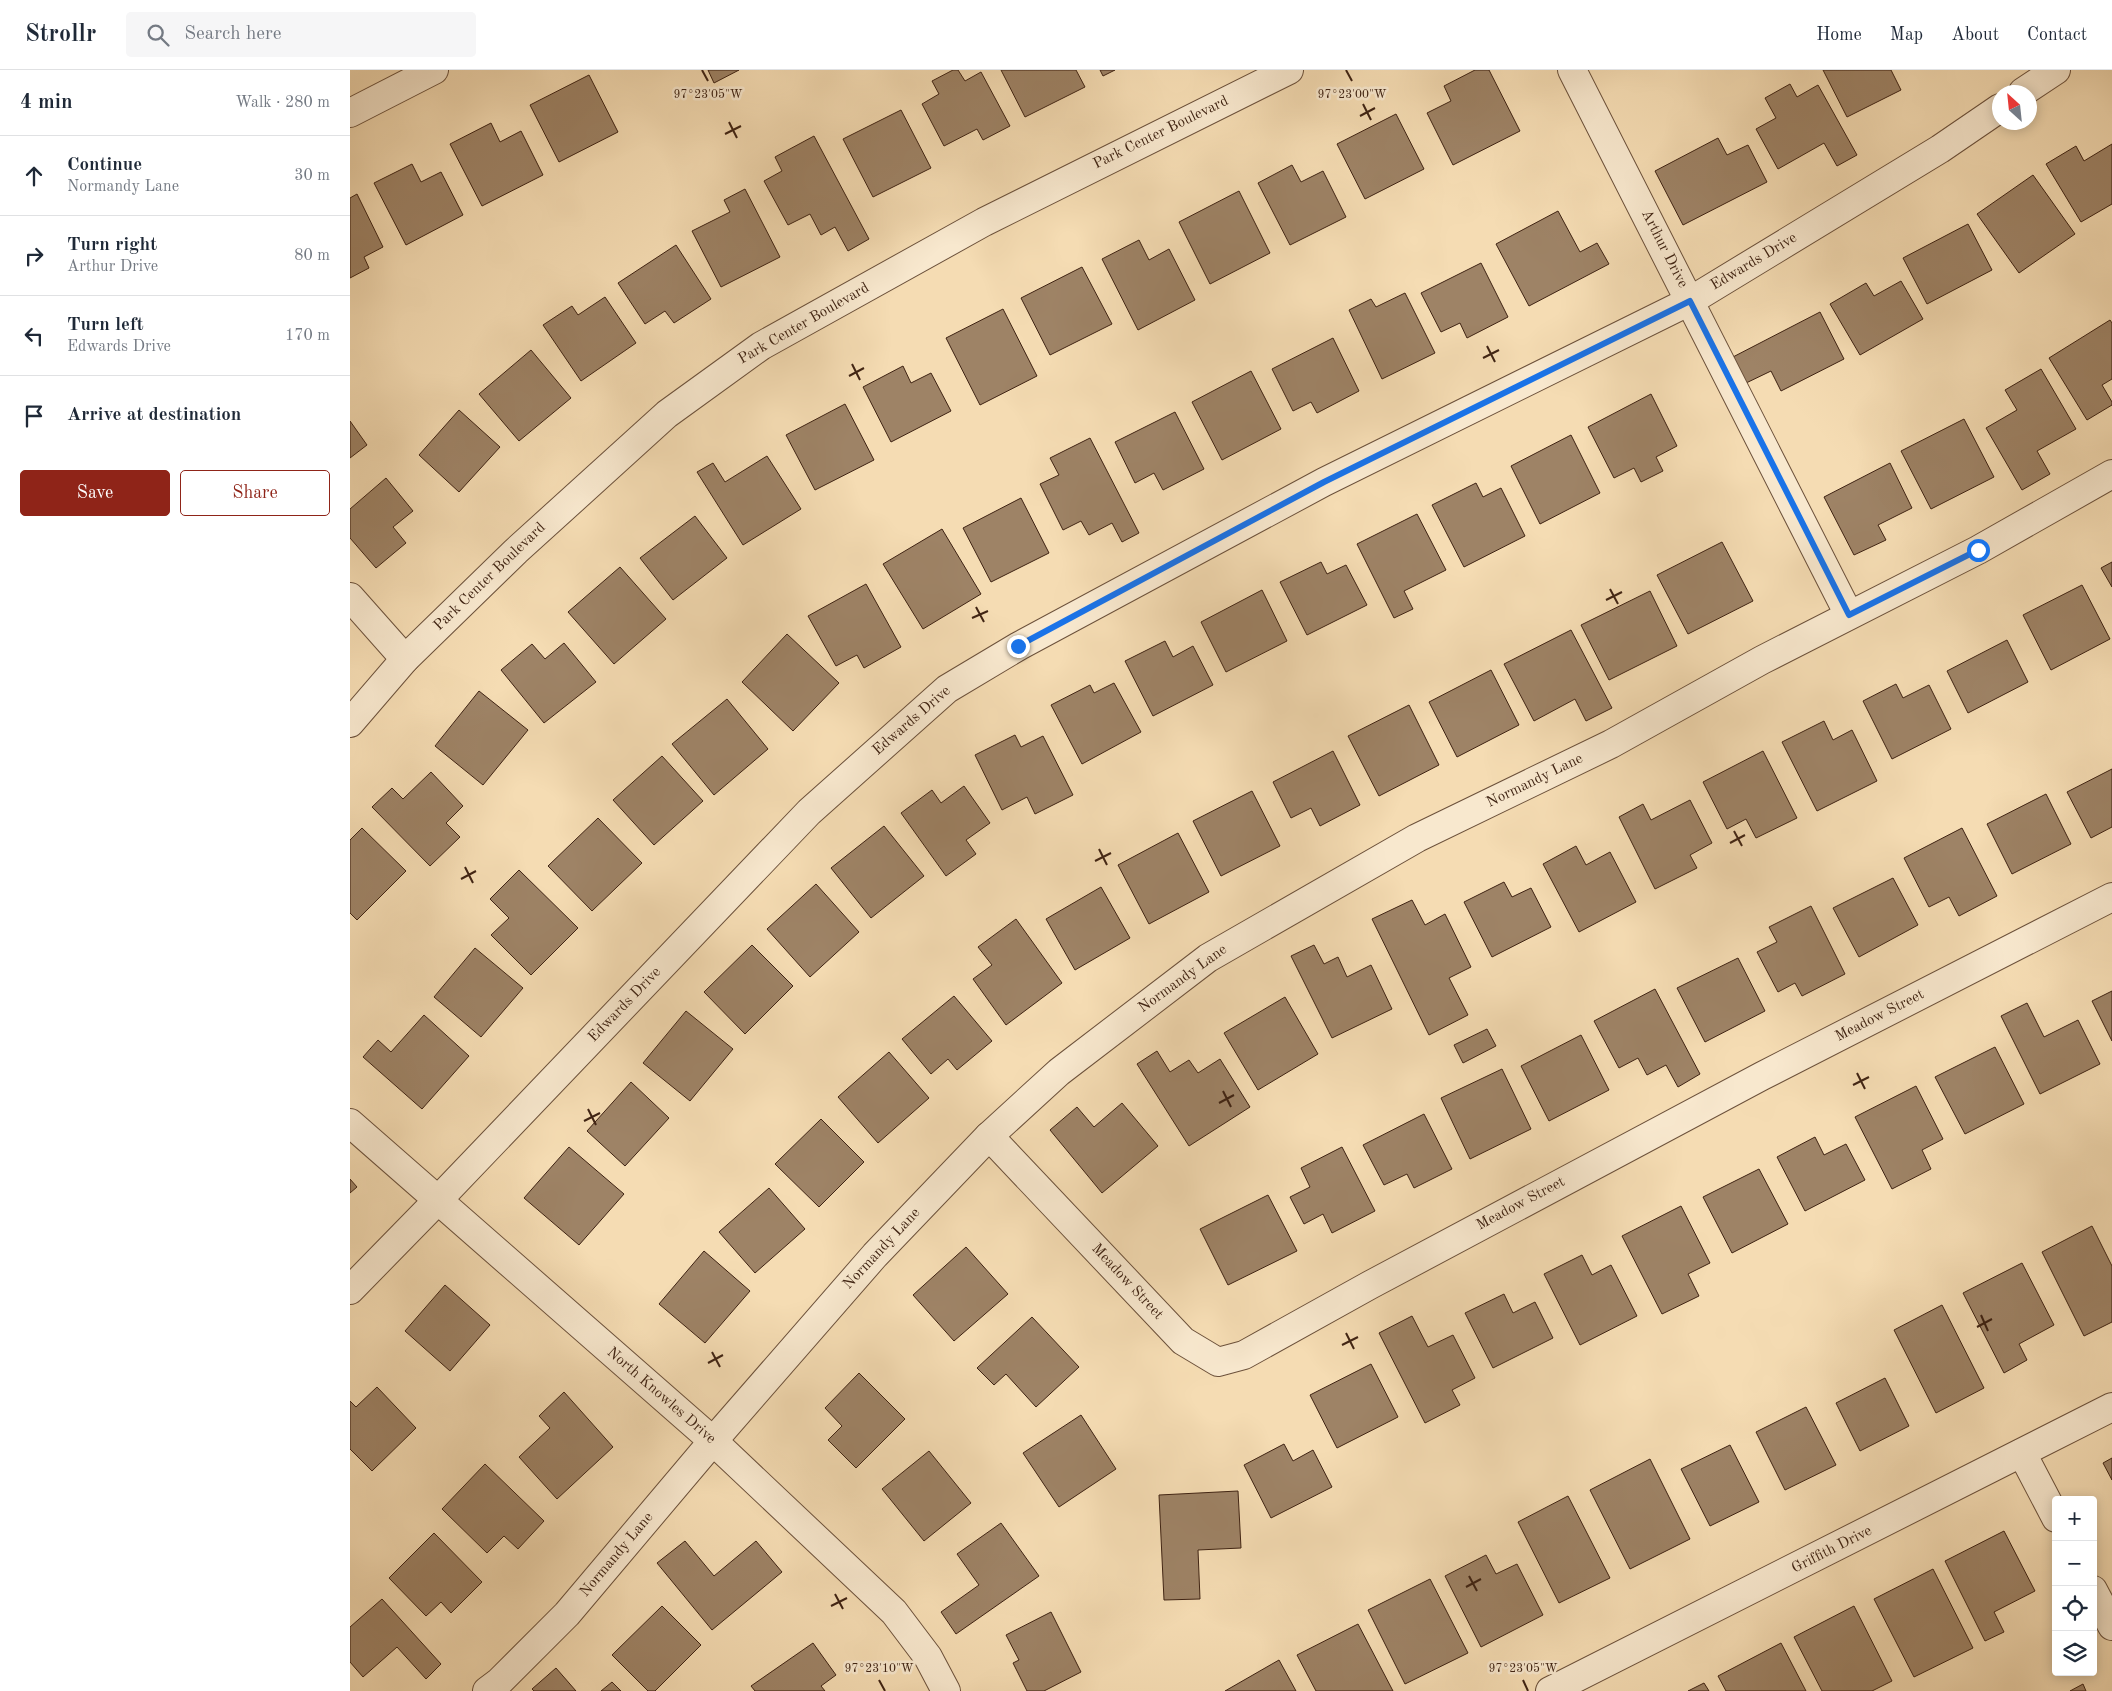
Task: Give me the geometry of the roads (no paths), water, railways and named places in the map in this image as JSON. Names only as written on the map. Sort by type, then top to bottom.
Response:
[{"type":"street","points":[[350,113],[434,70]]},
{"type":"street","name":"Park Center Boulevard","points":[[350,723],[405,659],[516,551],[667,414],[761,346],[984,222],[1289,70]]},
{"type":"street","name":"Arthur Drive","points":[[1572,70],[1849,615]]},
{"type":"street","points":[[2033,85],[2056,70]]},
{"type":"street","name":"Edwards Drive","points":[[350,1290],[809,812],[947,689],[1018,646],[1324,482],[1690,301],[1940,149],[1992,113]]},
{"type":"street","name":"Normandy Lane","points":[[487,1691],[499,1682],[568,1614],[713,1441],[874,1255],[989,1136],[1059,1072],[1208,958],[1417,838],[1611,744],[1762,660],[1978,550],[2112,474]]},
{"type":"street","points":[[350,597],[405,659]]},
{"type":"street","name":"Meadow Street","points":[[989,1136],[1183,1341],[1218,1362],[1244,1355],[1370,1285],[1762,1076],[2112,897]]},
{"type":"street","name":"North Knowles Drive","points":[[350,1123],[713,1441],[894,1612],[928,1657],[946,1691]]},
{"type":"street","name":"Griffith Drive","points":[[1550,1691],[2112,1407]]},
{"type":"street","points":[[2022,1453],[2052,1510]]},
{"type":"street","points":[[2097,1598],[2112,1626]]}]
